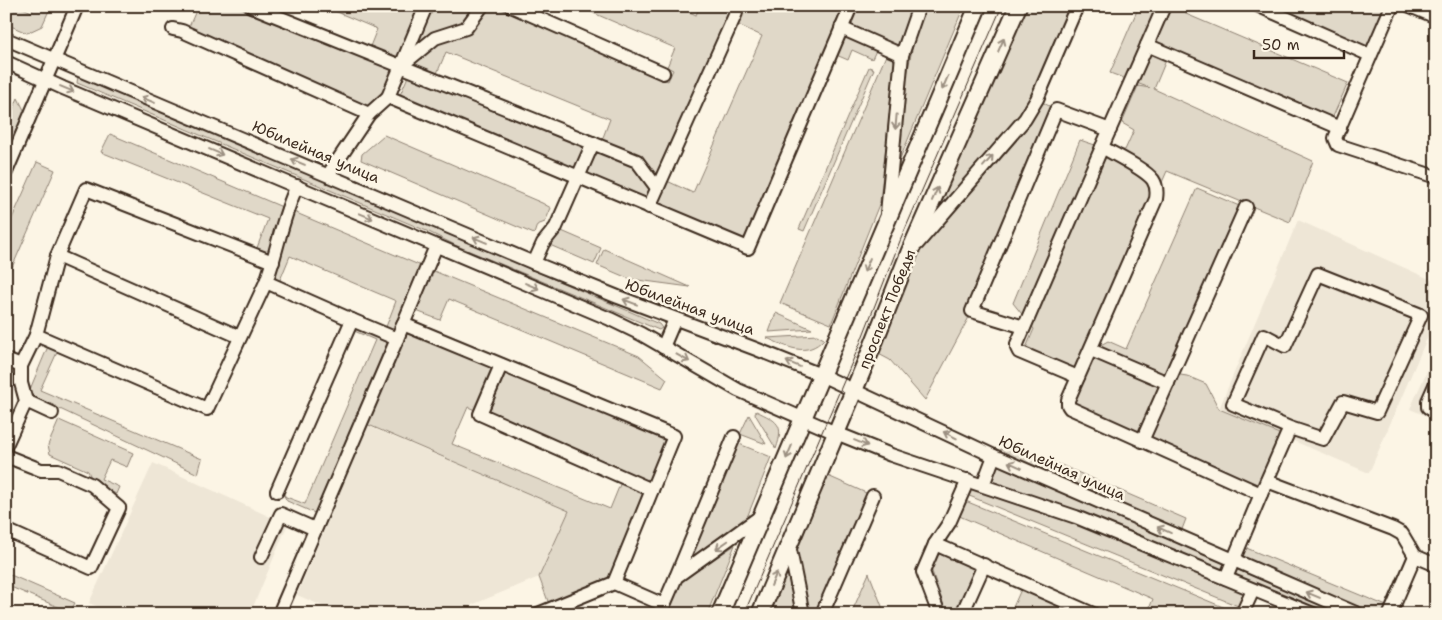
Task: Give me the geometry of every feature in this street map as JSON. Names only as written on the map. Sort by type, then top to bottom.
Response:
[{"type":"main road","points":[[720,614],[978,6]]},
{"type":"main road","name":"проспект Победы","points":[[760,614],[910,251],[1018,6]]},
{"type":"street","points":[[6,172],[77,6]]},
{"type":"street","points":[[251,6],[636,161],[657,188]]},
{"type":"street","points":[[328,175],[369,114],[388,97],[426,6]]},
{"type":"street","points":[[400,67],[435,38],[466,28],[482,6]]},
{"type":"street","points":[[511,6],[663,73]]},
{"type":"street","points":[[388,97],[748,248],[851,6]]},
{"type":"street","points":[[886,220],[902,55],[919,6]]},
{"type":"street","points":[[910,251],[1025,119],[1037,99],[1077,6]]},
{"type":"street","points":[[1078,377],[1019,352],[1017,344],[1164,6]]},
{"type":"street","points":[[1259,6],[1370,55]]},
{"type":"street","points":[[1392,6],[1336,138],[1338,144],[1436,177]]},
{"type":"street","points":[[1410,6],[1436,17]]},
{"type":"street","points":[[649,207],[736,13]]},
{"type":"street","points":[[842,28],[902,55]]},
{"type":"street","points":[[173,29],[369,114]]},
{"type":"street","name":"Юбилейная улица","points":[[6,39],[534,263],[675,319],[756,348],[854,389],[994,456],[1358,614]]},
{"type":"street","points":[[1147,45],[1340,128]]},
{"type":"street","points":[[6,62],[610,319],[641,334],[738,390],[836,433],[892,455],[1076,517],[1312,614]]},
{"type":"street","points":[[1024,327],[972,311],[1056,110],[1110,130]]},
{"type":"street","points":[[534,263],[543,243],[556,227],[593,143]]},
{"type":"street","points":[[1102,148],[1145,173],[1153,180],[1157,191],[1156,199],[1068,400],[1068,405],[1070,408],[1261,494]]},
{"type":"street","points":[[36,335],[207,409],[266,282],[287,207],[297,186]]},
{"type":"street","points":[[6,445],[26,401],[20,366],[36,335],[57,256],[86,189],[273,262]]},
{"type":"street","points":[[1142,441],[1246,207]]},
{"type":"street","points":[[279,614],[436,246]]},
{"type":"street","points":[[57,256],[240,337]]},
{"type":"street","points":[[1318,274],[1421,315],[1377,412],[1343,402],[1323,439],[1290,428],[1233,404],[1264,335],[1285,346],[1318,274]]},
{"type":"street","points":[[266,282],[397,339]]},
{"type":"street","points":[[662,347],[675,319]]},
{"type":"street","points":[[277,491],[352,320]]},
{"type":"street","points":[[403,324],[674,436],[614,583],[538,614]]},
{"type":"street","points":[[1091,350],[1168,383]]},
{"type":"street","points":[[6,360],[20,366]]},
{"type":"street","points":[[501,365],[480,414],[652,490]]},
{"type":"street","points":[[1436,383],[1428,401],[1428,407],[1436,413]]},
{"type":"street","points":[[26,401],[52,413]]},
{"type":"street","points":[[1226,578],[1290,428]]},
{"type":"street","points":[[614,583],[662,609],[734,437]]},
{"type":"street","points":[[6,456],[41,470],[58,470],[92,485],[119,508],[91,568],[6,530]]},
{"type":"street","points":[[983,485],[994,456]]},
{"type":"street","points":[[939,614],[924,572],[935,544],[949,523],[968,480]]},
{"type":"street","points":[[1267,481],[1393,529],[1402,534],[1415,556],[1436,565]]},
{"type":"street","points":[[822,614],[872,496]]},
{"type":"street","points":[[261,557],[281,514],[315,529]]},
{"type":"street","points":[[676,576],[761,516]]},
{"type":"street","points":[[935,544],[1093,614]]},
{"type":"street","points":[[789,545],[803,614]]},
{"type":"street","points":[[1390,614],[1415,556]]},
{"type":"street","points":[[962,614],[984,565]]},
{"type":"street","points":[[1242,614],[1253,590]]},
{"type":"shaded area","points":[[6,6],[18,6],[32,12],[34,6],[51,6],[42,26],[27,33],[6,24]]},
{"type":"shaded area","points":[[198,6],[236,6],[394,71],[384,94],[367,109],[188,29]]},
{"type":"shaded area","points":[[323,6],[452,6],[461,10],[463,6],[477,6],[464,25],[399,63],[369,49],[377,29]]},
{"type":"shaded area","points":[[487,6],[493,6],[668,81],[673,70],[667,67],[675,48],[577,6],[677,6],[696,15],[700,6],[720,6],[736,13],[729,13],[647,203],[400,95],[409,74],[602,140],[610,119],[446,52],[435,78],[407,67]]},
{"type":"shaded area","points":[[741,6],[848,6],[745,243],[653,206],[665,180],[693,193],[762,36],[734,23]]},
{"type":"shaded area","points":[[854,6],[919,6],[902,55],[880,42],[872,59],[852,50],[848,60],[834,54]]},
{"type":"shaded area","points":[[926,6],[964,6],[899,161],[898,151],[910,59]]},
{"type":"shaded area","points":[[1018,6],[1077,6],[1037,99],[1056,110],[968,319],[925,400],[890,360],[871,350]]},
{"type":"shaded area","points":[[1139,6],[1189,6],[1186,14],[1348,83],[1331,121],[1169,53],[1154,89],[1313,161],[1290,222],[1167,171],[1090,347],[1093,349],[1108,341],[1126,349],[1197,188],[1244,208],[1174,374],[1187,376],[1206,384],[1219,409],[1284,436],[1261,489],[1070,403],[1080,379],[1023,355],[1034,329],[1013,303],[1080,140],[1110,150],[1125,150],[1134,130],[1122,123],[1138,86],[1150,88],[1110,73]]},
{"type":"shaded area","points":[[1264,6],[1385,6],[1365,51]]},
{"type":"shaded area","points":[[887,53],[895,63],[880,202],[831,324],[780,303]]},
{"type":"shaded area","points":[[869,67],[874,69],[804,231],[799,229]]},
{"type":"shaded area","points":[[78,76],[659,324],[662,328],[659,330],[455,245],[429,232],[77,83]]},
{"type":"shaded area","points":[[18,98],[25,112],[6,157],[6,125]]},
{"type":"shaded area","points":[[110,134],[426,268],[396,337],[384,332],[396,301],[290,256],[278,285],[268,281],[275,261],[255,253],[268,219],[101,152]]},
{"type":"shaded area","points":[[384,135],[542,203],[551,208],[545,222],[537,225],[534,234],[361,160],[362,154]]},
{"type":"shaded area","points":[[37,162],[55,170],[6,281],[6,232]]},
{"type":"shaded area","points":[[1298,220],[1436,282],[1436,317],[1369,473],[1219,409]]},
{"type":"shaded area","points":[[557,229],[601,248],[594,264],[545,243]]},
{"type":"shaded area","points":[[604,249],[690,287],[630,279],[597,265]]},
{"type":"shaded area","points":[[429,269],[639,356],[667,379],[662,388],[449,299],[440,320],[411,309]]},
{"type":"shaded area","points":[[776,313],[812,329],[769,332]]},
{"type":"shaded area","points":[[354,326],[391,341],[317,514],[287,501],[282,492],[286,497],[305,504],[375,340],[352,330]]},
{"type":"shaded area","points":[[404,327],[671,438],[651,488],[468,407],[452,444],[610,509],[621,482],[647,493],[610,579],[549,604],[539,577],[569,511],[364,423]]},
{"type":"shaded area","points":[[817,335],[824,339],[811,348],[804,349],[782,345],[767,338]]},
{"type":"shaded area","points":[[49,344],[59,348],[40,390],[202,459],[198,474],[28,394]]},
{"type":"shaded area","points":[[1436,351],[1436,420],[1410,409]]},
{"type":"shaded area","points":[[756,411],[777,424],[780,434],[776,449],[755,414]]},
{"type":"shaded area","points":[[749,415],[766,444],[740,434]]},
{"type":"shaded area","points":[[59,420],[133,453],[127,467],[110,460],[101,479],[119,487],[116,494],[93,482],[88,471],[50,454],[48,445]]},
{"type":"shaded area","points":[[368,426],[569,511],[539,577],[450,614],[341,614],[297,595]]},
{"type":"shaded area","points":[[737,443],[771,457],[746,520],[696,555],[690,556]]},
{"type":"shaded area","points":[[1012,444],[1186,519],[1181,532],[998,451]]},
{"type":"shaded area","points":[[153,463],[287,526],[250,614],[114,614],[89,603]]},
{"type":"shaded area","points":[[997,465],[1225,564],[1222,570],[1089,515],[991,482]]},
{"type":"shaded area","points":[[819,472],[873,496],[822,614],[760,614]]},
{"type":"shaded area","points":[[971,486],[1074,521],[1250,593],[1243,608],[967,495]]},
{"type":"shaded area","points":[[963,500],[1240,614],[1147,614],[1153,599],[957,515]]},
{"type":"shaded area","points":[[735,545],[707,614],[666,614],[679,583]]},
{"type":"shaded area","points":[[1244,547],[1389,607],[1387,614],[1375,614],[1240,556]]},
{"type":"shaded area","points":[[938,548],[978,566],[958,614],[947,614],[930,566]]},
{"type":"shaded area","points":[[1236,569],[1343,614],[1325,614],[1234,575]]},
{"type":"shaded area","points":[[6,573],[75,603],[70,612],[6,585]]},
{"type":"shaded area","points":[[869,573],[885,614],[851,614]]},
{"type":"shaded area","points":[[1023,585],[1087,614],[1010,614]]},
{"type":"tram line","points":[[744,614],[859,346],[900,241],[1002,6]]}]
